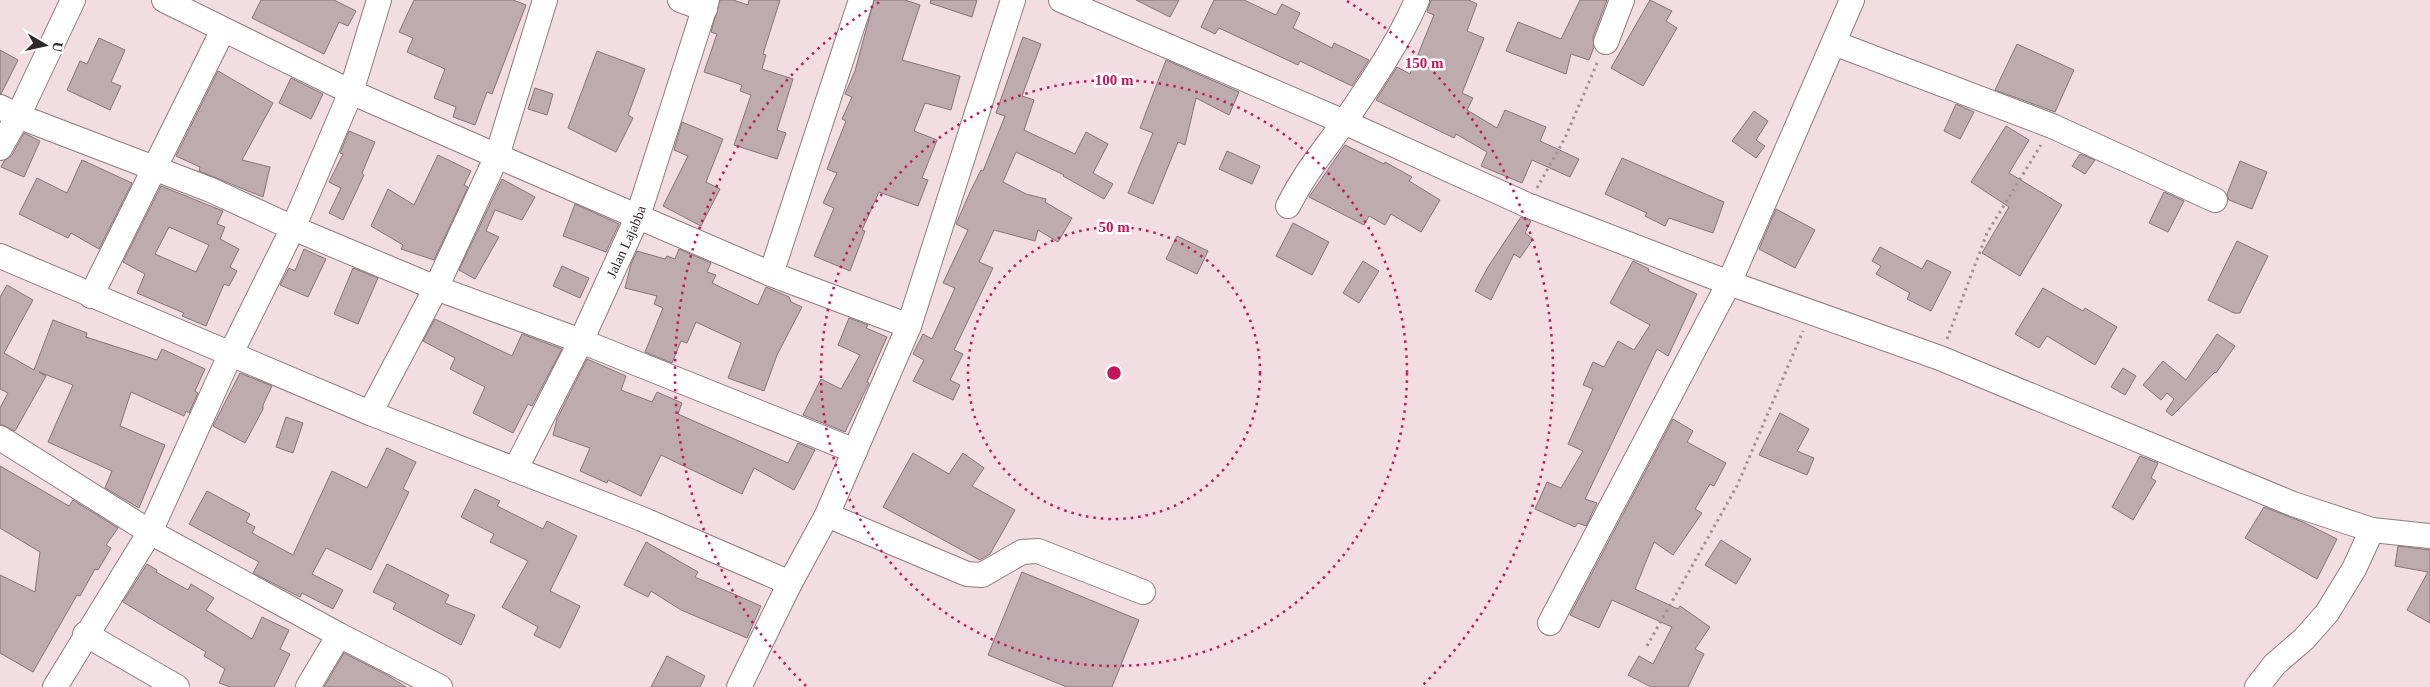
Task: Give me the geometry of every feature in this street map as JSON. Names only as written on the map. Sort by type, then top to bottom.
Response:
[{"type":"street","points":[[0,148],[9,111],[73,0]]},
{"type":"street","points":[[164,0],[351,92],[497,156],[771,274],[909,326]]},
{"type":"street","points":[[55,687],[85,634],[150,532],[231,353],[293,228],[351,92],[379,0]]},
{"type":"street","points":[[370,412],[436,288],[497,156],[545,0]]},
{"type":"street","points":[[680,0],[706,4]]},
{"type":"street","points":[[771,274],[861,0]]},
{"type":"street","points":[[739,687],[790,583],[827,515],[909,326],[1013,0]]},
{"type":"street","points":[[1062,0],[1344,122],[1527,204],[1729,283],[1940,358],[2293,504],[2372,530],[2430,536]]},
{"type":"street","points":[[1288,206],[1310,166],[1344,122],[1381,66],[1417,0]]},
{"type":"street","points":[[1606,42],[1622,0]]},
{"type":"street","points":[[1550,623],[1729,283],[1852,0]]},
{"type":"street","name":"Jalan Lajabba","points":[[515,470],[581,341],[638,216],[706,4]]},
{"type":"street","points":[[91,296],[223,30]]},
{"type":"street","points":[[1834,43],[2052,126],[2214,200]]},
{"type":"street","points":[[9,111],[154,170],[211,190],[293,228],[436,288],[581,341],[855,451]]},
{"type":"street","points":[[3,264],[91,296],[370,412],[642,519],[790,583]]},
{"type":"street","points":[[0,438],[150,532],[339,635],[440,687]]},
{"type":"street","points":[[827,515],[967,574],[982,575],[1022,552],[1038,551],[1143,592]]},
{"type":"street","points":[[2257,687],[2275,664],[2304,639],[2327,612],[2354,569],[2372,530]]},
{"type":"street","points":[[85,634],[178,687]]},
{"type":"street","points":[[308,687],[339,635]]},
{"type":"path","points":[[1527,204],[1565,138],[1606,42]]},
{"type":"path","points":[[1940,358],[1987,233],[2052,126]]},
{"type":"path","points":[[1647,646],[1737,486],[1811,312]]},
{"type":"building","points":[[261,0],[334,0],[356,11],[348,26],[339,22],[324,54],[252,18]]},
{"type":"building","points":[[414,0],[513,0],[526,5],[492,94],[487,92],[475,125],[453,117],[456,107],[434,98],[445,69],[407,52],[413,38],[399,32]]},
{"type":"building","points":[[720,0],[733,0],[748,5],[749,0],[780,0],[763,54],[766,55],[762,69],[793,79],[777,130],[786,133],[777,159],[734,145],[751,95],[740,91],[742,85],[704,72],[717,34],[711,32]]},
{"type":"building","points":[[874,0],[905,0],[920,5],[902,60],[960,76],[951,110],[925,103],[914,131],[937,140],[922,178],[928,180],[918,206],[879,192],[862,230],[865,231],[850,271],[814,256],[834,208],[823,203],[837,173],[827,169],[846,121],[842,119],[852,97],[845,94],[855,71]]},
{"type":"building","points":[[931,0],[977,0],[972,17],[930,3]]},
{"type":"building","points":[[1136,0],[1179,0],[1170,17]]},
{"type":"building","points":[[1214,0],[1244,0],[1276,15],[1282,4],[1300,13],[1293,28],[1332,48],[1334,43],[1369,60],[1352,86],[1300,61],[1298,65],[1219,28],[1215,34],[1201,27]]},
{"type":"building","points":[[1431,0],[1469,0],[1477,4],[1467,31],[1484,38],[1462,93],[1473,98],[1467,110],[1497,128],[1505,110],[1546,127],[1540,141],[1579,159],[1570,177],[1532,160],[1522,183],[1481,166],[1487,152],[1456,134],[1454,138],[1376,100],[1397,67],[1410,74],[1434,15],[1427,12]]},
{"type":"building","points":[[1580,0],[1607,0],[1593,37],[1594,47],[1589,60],[1571,54],[1566,74],[1506,51],[1518,22],[1561,39]]},
{"type":"building","points":[[1650,0],[1672,11],[1666,21],[1677,28],[1643,86],[1611,68]]},
{"type":"building","points":[[1023,37],[1041,44],[1022,96],[1034,100],[1024,130],[1075,154],[1086,132],[1108,144],[1093,173],[1113,184],[1104,199],[1064,175],[1016,152],[1003,182],[1026,194],[1046,199],[1045,202],[1072,218],[1058,242],[1038,230],[1035,241],[994,230],[979,262],[993,268],[954,350],[963,354],[950,380],[960,385],[953,400],[913,381],[924,360],[913,354],[923,334],[932,339],[955,288],[943,283],[968,230],[956,224],[981,170],[983,171],[1005,116],[996,113]]},
{"type":"building","points":[[99,38],[125,50],[111,82],[121,86],[110,110],[67,90],[80,61],[87,64]]},
{"type":"building","points":[[2017,44],[2074,70],[2055,112],[1995,90]]},
{"type":"building","points":[[0,50],[18,60],[1,94],[0,93]]},
{"type":"building","points":[[597,51],[645,69],[628,115],[633,118],[616,152],[568,128]]},
{"type":"building","points":[[1166,60],[1239,92],[1229,115],[1196,98],[1185,145],[1178,142],[1153,204],[1128,193],[1153,133],[1140,128]]},
{"type":"building","points":[[218,71],[273,103],[242,160],[270,167],[263,197],[199,171],[200,167],[176,156]]},
{"type":"building","points":[[291,78],[323,94],[311,119],[279,103]]},
{"type":"building","points":[[535,88],[553,94],[547,115],[528,109]]},
{"type":"building","points":[[1956,104],[1974,112],[1960,139],[1944,131]]},
{"type":"building","points":[[1754,111],[1768,121],[1756,140],[1765,146],[1756,158],[1732,141]]},
{"type":"building","points":[[682,122],[723,139],[706,182],[720,189],[701,226],[663,206],[688,156],[674,150]]},
{"type":"building","points":[[2006,126],[2029,140],[2009,173],[2062,205],[2020,276],[1982,253],[2009,207],[1971,182]]},
{"type":"building","points":[[349,131],[375,142],[362,173],[364,175],[343,220],[329,213],[341,188],[329,182],[343,154],[340,153]]},
{"type":"building","points":[[24,133],[40,141],[24,177],[1,167],[4,161],[12,155]]},
{"type":"building","points":[[1345,145],[1384,164],[1385,162],[1412,177],[1409,181],[1440,200],[1421,232],[1391,214],[1385,225],[1369,216],[1364,225],[1309,197]]},
{"type":"building","points":[[1227,151],[1260,166],[1252,184],[1219,169]]},
{"type":"building","points":[[2080,154],[2095,160],[2085,174],[2072,166]]},
{"type":"building","points":[[438,155],[471,171],[464,185],[468,187],[434,260],[401,249],[403,245],[371,226],[388,189],[414,205]]},
{"type":"building","points":[[1622,158],[1724,202],[1713,233],[1669,218],[1665,226],[1645,216],[1647,213],[1605,194]]},
{"type":"building","points":[[82,160],[132,183],[99,249],[71,233],[68,238],[19,214],[37,178],[67,193]]},
{"type":"building","points":[[2240,161],[2267,172],[2252,209],[2229,200],[2227,194]]},
{"type":"building","points":[[502,179],[535,197],[522,220],[495,210],[486,231],[499,237],[475,279],[459,270]]},
{"type":"building","points":[[161,186],[223,211],[217,224],[225,227],[220,239],[239,249],[230,267],[237,271],[229,286],[224,284],[206,326],[182,316],[184,313],[137,293],[145,274],[123,262]],"holes":[[[169,227],[209,245],[196,272],[155,254]]]},
{"type":"building","points":[[2164,192],[2184,201],[2168,232],[2149,223]]},
{"type":"building","points":[[575,204],[619,224],[606,252],[563,236]]},
{"type":"building","points":[[1776,209],[1815,230],[1795,268],[1759,249]]},
{"type":"building","points":[[1521,217],[1531,221],[1525,233],[1533,239],[1520,258],[1514,254],[1491,300],[1475,291],[1488,267]]},
{"type":"building","points":[[1293,223],[1329,242],[1312,275],[1276,256]]},
{"type":"building","points":[[1177,236],[1208,251],[1197,274],[1166,259]]},
{"type":"building","points":[[2237,241],[2268,256],[2240,313],[2234,313],[2208,300]]},
{"type":"building","points":[[1880,247],[1922,269],[1927,260],[1951,272],[1931,311],[1907,299],[1910,293],[1876,274],[1881,266],[1872,261]]},
{"type":"building","points":[[304,249],[326,259],[308,297],[280,285],[289,268],[295,271]]},
{"type":"building","points":[[679,249],[711,263],[707,272],[716,275],[712,283],[758,305],[766,287],[789,297],[791,302],[802,307],[777,355],[764,391],[728,378],[741,343],[696,322],[687,343],[681,341],[672,363],[645,352],[663,308],[654,304],[657,296],[625,288],[631,264],[637,251],[665,259],[667,256],[675,259]]},
{"type":"building","points":[[1363,261],[1379,271],[1359,303],[1343,293]]},
{"type":"building","points":[[1633,261],[1649,269],[1648,271],[1697,294],[1668,356],[1657,349],[1585,499],[1597,503],[1586,526],[1578,523],[1575,527],[1535,509],[1547,482],[1561,488],[1583,451],[1568,444],[1593,389],[1583,385],[1593,362],[1604,367],[1618,341],[1634,350],[1650,325],[1610,303]]},
{"type":"building","points":[[562,266],[589,278],[580,298],[553,286]]},
{"type":"building","points":[[353,268],[378,278],[358,324],[334,314]]},
{"type":"building","points":[[7,285],[33,300],[4,353],[34,370],[53,320],[87,333],[86,337],[157,360],[162,349],[205,369],[195,391],[198,393],[189,413],[186,411],[184,416],[131,392],[120,426],[165,445],[139,508],[105,488],[112,471],[48,442],[73,385],[39,372],[46,376],[15,431],[0,424],[0,408],[8,393],[0,389],[0,297]]},
{"type":"building","points":[[2043,288],[2083,311],[2085,308],[2117,327],[2095,365],[2047,336],[2039,348],[2015,334]]},
{"type":"building","points":[[849,318],[868,325],[866,328],[887,337],[867,382],[869,383],[845,432],[803,415],[821,379],[841,389],[860,355],[838,345]]},
{"type":"building","points":[[435,319],[512,356],[522,334],[562,349],[532,406],[528,404],[513,433],[473,413],[485,387],[450,369],[455,358],[423,341]]},
{"type":"building","points":[[2217,334],[2235,346],[2216,373],[2172,416],[2166,411],[2174,399],[2167,393],[2161,400],[2143,385],[2163,361],[2186,380]]},
{"type":"building","points":[[587,359],[626,376],[621,390],[652,402],[657,392],[682,403],[678,414],[788,463],[798,443],[815,450],[794,490],[754,468],[742,494],[661,455],[641,496],[608,480],[607,483],[580,471],[590,448],[553,435],[557,419]]},
{"type":"building","points":[[2123,368],[2136,376],[2125,395],[2111,387]]},
{"type":"building","points":[[240,373],[272,386],[263,409],[245,443],[213,426]]},
{"type":"building","points":[[1780,413],[1809,429],[1797,451],[1814,458],[1807,475],[1759,455]]},
{"type":"building","points":[[286,417],[303,423],[293,453],[276,447]]},
{"type":"building","points":[[1673,419],[1693,431],[1687,442],[1726,463],[1714,486],[1710,484],[1695,509],[1702,513],[1673,555],[1654,542],[1635,589],[1678,609],[1680,606],[1710,627],[1695,649],[1704,654],[1688,687],[1651,687],[1628,675],[1639,656],[1653,664],[1672,627],[1612,600],[1599,628],[1570,615]]},
{"type":"building","points":[[387,448],[416,462],[403,489],[409,492],[371,570],[326,548],[312,574],[343,590],[333,609],[302,593],[300,597],[253,573],[259,562],[189,524],[207,491],[250,514],[246,522],[255,527],[252,533],[293,555],[332,471],[367,488]]},
{"type":"building","points":[[913,453],[949,474],[963,453],[984,468],[972,486],[1015,510],[990,554],[980,560],[883,507]]},
{"type":"building","points":[[2140,456],[2158,463],[2151,478],[2156,481],[2133,520],[2112,507]]},
{"type":"building","points":[[0,466],[69,506],[73,500],[118,528],[106,545],[111,548],[98,570],[95,569],[80,596],[77,595],[33,672],[0,653],[0,575],[35,592],[40,552],[0,528]]},
{"type":"building","points":[[475,489],[500,501],[497,506],[543,529],[547,521],[577,536],[550,591],[580,606],[560,648],[534,635],[538,627],[502,607],[528,561],[490,542],[494,534],[461,517]]},
{"type":"building","points":[[2264,507],[2303,522],[2337,539],[2317,579],[2245,538]]},
{"type":"building","points":[[1721,540],[1751,559],[1736,584],[1705,565]]},
{"type":"building","points":[[646,542],[698,572],[695,577],[761,606],[747,638],[681,610],[651,591],[648,597],[624,585]]},
{"type":"building","points":[[2398,546],[2430,550],[2430,623],[2407,610],[2428,572],[2395,566]]},
{"type":"building","points":[[147,564],[157,570],[156,572],[188,590],[191,584],[214,598],[206,610],[252,639],[262,617],[289,630],[280,649],[290,654],[274,687],[230,687],[219,683],[225,669],[204,656],[206,652],[123,602]]},
{"type":"building","points":[[387,564],[449,595],[445,603],[475,615],[461,645],[393,609],[396,603],[373,592]]},
{"type":"building","points":[[1022,572],[1139,620],[1112,687],[1067,687],[988,655]]},
{"type":"building","points":[[344,653],[387,675],[406,687],[324,687]]},
{"type":"building","points":[[667,656],[705,676],[700,687],[651,687]]}]
